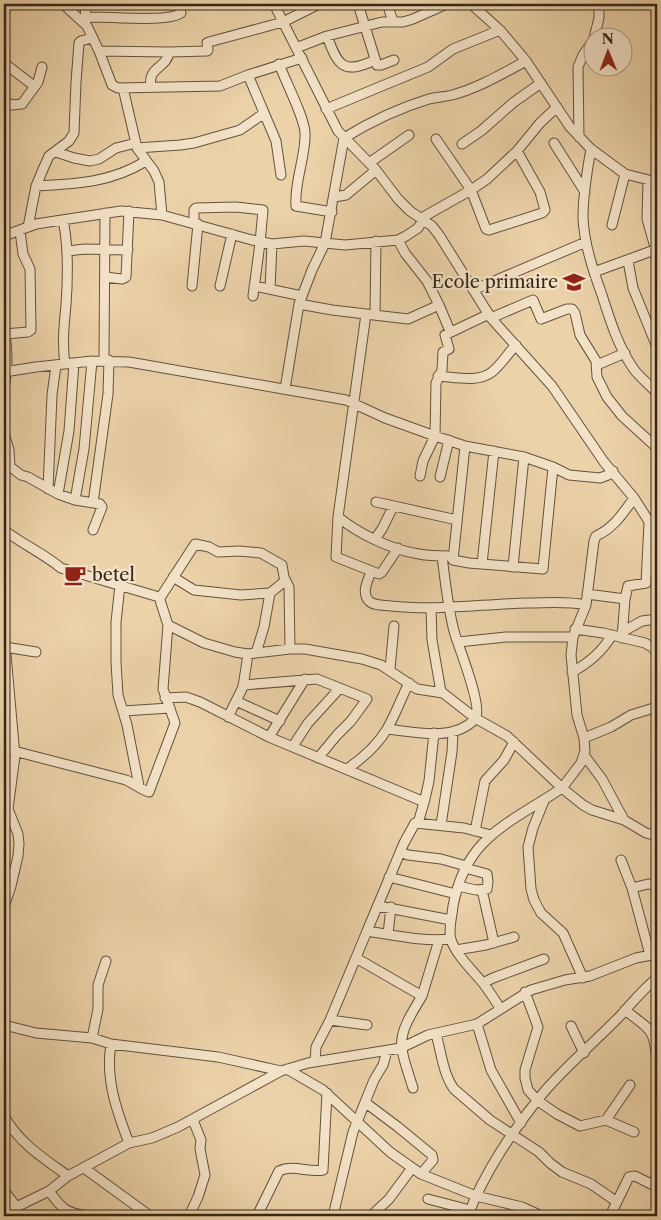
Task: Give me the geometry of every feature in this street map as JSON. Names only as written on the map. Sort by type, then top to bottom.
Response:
[{"type":"street","points":[[63,4],[86,21],[173,16],[181,13],[178,4]]},
{"type":"street","points":[[85,4],[86,21],[112,86],[123,88],[220,86],[279,64],[302,58]]},
{"type":"street","points":[[274,4],[333,123],[344,138],[376,170],[398,199],[410,211],[432,226],[490,316],[552,386],[600,455],[634,498],[657,534]]},
{"type":"street","points":[[99,51],[207,51],[209,42],[283,22],[319,4]]},
{"type":"street","points":[[358,4],[378,66],[394,60]]},
{"type":"street","points":[[387,4],[393,21]]},
{"type":"street","points":[[296,48],[327,36],[393,21],[403,22],[447,4]]},
{"type":"street","points":[[471,4],[500,30],[526,61],[579,137],[591,149],[624,174],[653,182],[647,219],[657,251],[594,272]]},
{"type":"street","points":[[596,28],[599,4]]},
{"type":"street","points":[[326,109],[428,67],[453,49],[500,30]]},
{"type":"street","points":[[327,36],[335,57],[342,64],[357,67],[375,60]]},
{"type":"street","points":[[4,386],[4,330],[28,332],[31,330],[29,304],[30,269],[23,254],[24,229],[36,186],[49,156],[56,152],[74,133],[79,43],[92,38]]},
{"type":"street","points":[[151,87],[150,78],[156,69],[166,61],[169,52]]},
{"type":"street","points":[[579,137],[578,67],[584,53]]},
{"type":"street","points":[[344,138],[370,123],[401,109],[431,98],[456,94],[490,80],[526,61]]},
{"type":"street","points":[[4,63],[34,86]]},
{"type":"street","points":[[279,64],[305,128],[296,206],[332,212]]},
{"type":"street","points":[[4,100],[11,105],[22,104],[38,82],[42,67]]},
{"type":"street","points":[[248,75],[276,141],[280,175]]},
{"type":"street","points":[[462,144],[541,83]]},
{"type":"street","points":[[123,88],[137,146],[154,171],[158,182],[162,215]]},
{"type":"street","points":[[4,236],[24,229],[63,220],[128,211],[162,215],[272,244],[304,241],[345,245],[398,240],[418,228],[422,219],[487,179],[517,151],[540,123],[557,107]]},
{"type":"street","points":[[56,152],[90,161],[99,159],[116,148],[194,143],[240,130],[264,114]]},
{"type":"street","points":[[369,163],[409,134]]},
{"type":"street","points":[[285,390],[300,300],[325,243],[344,138]]},
{"type":"street","points":[[436,140],[471,190],[486,229],[489,230],[544,212],[540,192],[517,151]]},
{"type":"street","points":[[554,143],[585,192]]},
{"type":"street","points":[[591,149],[583,216],[586,242],[594,272],[611,322],[624,352],[634,370],[657,393]]},
{"type":"street","points":[[36,186],[91,182],[117,174],[146,161]]},
{"type":"street","points":[[334,197],[346,195],[376,170]]},
{"type":"street","points":[[612,225],[624,174]]},
{"type":"street","points":[[192,286],[196,208],[260,208],[264,211],[253,291],[270,289],[300,300],[370,314],[408,319],[439,305]]},
{"type":"street","points":[[105,277],[122,279],[126,277],[128,211]]},
{"type":"street","points":[[93,503],[108,394],[105,214]]},
{"type":"street","points":[[58,494],[69,425],[63,339],[68,278],[68,251],[63,220]]},
{"type":"street","points":[[220,286],[232,234]]},
{"type":"street","points":[[398,240],[405,253],[427,282],[450,331]]},
{"type":"street","points":[[376,241],[370,314],[353,403],[338,517],[336,556],[377,574],[382,572],[398,548]]},
{"type":"street","points":[[473,290],[586,242]]},
{"type":"street","points":[[270,289],[272,244]]},
{"type":"street","points":[[68,251],[128,250]]},
{"type":"street","points":[[628,260],[633,288],[657,347]]},
{"type":"street","points":[[420,476],[422,462],[434,436],[435,387],[442,370],[444,352],[449,349],[444,335],[531,300],[543,319],[567,309],[572,309],[575,313],[580,335],[597,365],[597,377],[607,397],[622,416],[657,448]]},
{"type":"street","points":[[438,376],[483,377],[494,370],[516,345]]},
{"type":"street","points":[[597,365],[624,352]]},
{"type":"street","points":[[5,372],[92,361],[129,362],[353,403],[385,418],[434,436],[465,446],[524,457],[569,475],[592,478],[605,476],[613,471]]},
{"type":"street","points":[[75,500],[84,448],[92,361]]},
{"type":"street","points":[[48,489],[51,414],[65,364]]},
{"type":"street","points":[[4,433],[9,450],[6,465],[58,494],[75,500],[100,504],[102,507],[93,530]]},
{"type":"street","points":[[440,477],[449,440]]},
{"type":"street","points":[[453,560],[465,446]]},
{"type":"street","points":[[482,564],[494,451]]},
{"type":"street","points":[[512,566],[524,457]]},
{"type":"street","points":[[338,517],[352,528],[398,548],[420,554],[450,556],[453,560],[540,570],[544,568],[545,537],[553,467]]},
{"type":"street","points":[[500,1008],[483,983],[456,950],[451,939],[451,920],[457,890],[466,867],[475,852],[491,835],[562,788],[581,763],[584,755],[584,738],[577,715],[572,672],[571,655],[574,633],[586,606],[593,546],[596,536],[606,531],[615,523],[634,498]]},
{"type":"street","points":[[376,502],[457,520]]},
{"type":"street","points":[[375,538],[382,529],[393,507]]},
{"type":"street","points":[[622,635],[628,586],[646,583],[649,523]]},
{"type":"street","points":[[4,530],[14,538],[51,559],[61,568],[149,593],[160,598],[168,625],[163,679],[165,698],[175,723],[149,792],[119,778],[90,772],[14,747],[4,739]]},
{"type":"street","points":[[160,598],[192,546],[196,543],[218,552],[240,551],[261,553],[282,565],[285,581],[289,587],[290,649]]},
{"type":"street","points":[[387,729],[434,734],[453,733],[475,718],[477,710],[454,630],[442,556]]},
{"type":"street","points":[[371,572],[365,593],[368,600],[373,603],[431,608],[489,604],[554,603],[586,606]]},
{"type":"street","points":[[174,577],[195,590],[241,594],[270,593],[285,581]]},
{"type":"street","points":[[120,585],[116,622],[118,695],[139,786]]},
{"type":"street","points":[[228,717],[243,684],[252,653],[264,627],[270,593]]},
{"type":"street","points":[[587,594],[625,599]]},
{"type":"street","points":[[431,608],[432,640],[441,692]]},
{"type":"street","points":[[622,635],[642,621],[657,619]]},
{"type":"street","points":[[168,625],[224,650],[252,653],[305,649],[355,657],[382,665],[420,689],[441,692],[475,718],[493,727],[514,742],[541,770],[582,805],[624,820],[646,833],[657,836]]},
{"type":"street","points":[[390,669],[394,626]]},
{"type":"street","points":[[4,632],[15,760],[6,811],[18,834],[19,843],[11,886],[4,907]]},
{"type":"street","points":[[458,642],[574,633],[622,635],[650,644],[657,653]]},
{"type":"street","points":[[572,672],[596,656],[612,635]]},
{"type":"street","points":[[5,647],[36,652]]},
{"type":"street","points":[[269,737],[305,679]]},
{"type":"street","points":[[243,684],[317,679],[362,696],[367,700],[352,721],[337,735],[318,758]]},
{"type":"street","points":[[347,769],[368,754],[387,729],[409,683]]},
{"type":"street","points":[[292,746],[308,723],[340,688]]},
{"type":"street","points":[[165,698],[188,698],[214,708],[269,737],[424,803]]},
{"type":"street","points":[[236,701],[280,721]]},
{"type":"street","points":[[584,738],[611,728],[631,715],[657,707]]},
{"type":"street","points":[[123,711],[170,708]]},
{"type":"street","points":[[441,825],[453,733]]},
{"type":"street","points":[[418,823],[430,781],[434,734]]},
{"type":"street","points":[[475,831],[485,781],[504,760],[514,742]]},
{"type":"street","points":[[584,755],[602,779],[624,820]]},
{"type":"street","points":[[544,801],[533,828],[528,847],[531,888],[534,900],[541,913],[562,933],[583,978]]},
{"type":"street","points":[[315,1062],[316,1047],[330,1020],[400,852],[415,823],[441,825],[491,835]]},
{"type":"street","points":[[389,877],[457,890],[486,890],[487,875],[441,859],[408,855],[400,852]]},
{"type":"street","points":[[4,1213],[49,1191],[68,1176],[129,1143],[167,1133],[284,1070],[301,1064],[387,1051],[413,1044],[425,1036],[476,1024],[525,992],[565,980],[595,975],[636,958],[654,955],[621,860]]},
{"type":"street","points":[[632,888],[648,884],[657,885]]},
{"type":"street","points":[[482,890],[494,943]]},
{"type":"street","points":[[378,906],[451,920]]},
{"type":"street","points":[[388,934],[391,907]]},
{"type":"street","points":[[367,931],[438,940],[451,939]]},
{"type":"street","points":[[456,950],[514,937]]},
{"type":"street","points":[[413,1088],[400,1048],[401,1036],[406,1022],[422,996],[438,940]]},
{"type":"street","points":[[356,958],[422,996]]},
{"type":"street","points":[[483,983],[544,959]]},
{"type":"street","points":[[92,1038],[99,982],[106,961]]},
{"type":"street","points":[[428,1199],[469,1213],[476,1196],[512,1135],[544,1093],[639,994],[657,978]]},
{"type":"street","points":[[525,992],[538,1027],[528,1058],[525,1078],[528,1090],[538,1101],[580,1126],[606,1120],[634,1132]]},
{"type":"street","points":[[625,1010],[651,1031],[657,1062]]},
{"type":"street","points":[[330,1020],[367,1025]]},
{"type":"street","points":[[476,1024],[491,1070],[521,1123]]},
{"type":"street","points":[[4,1025],[36,1033],[92,1038],[111,1044],[218,1057],[284,1070],[316,1085],[327,1093],[378,1142],[421,1174],[476,1196],[522,1207],[539,1216]]},
{"type":"street","points":[[571,1026],[584,1053]]},
{"type":"street","points":[[436,1034],[452,1086],[490,1120],[539,1152],[562,1172],[591,1184],[617,1202]]},
{"type":"street","points":[[111,1044],[112,1092],[129,1143]]},
{"type":"street","points":[[333,1216],[347,1154],[358,1121],[374,1080],[383,1065],[387,1051]]},
{"type":"street","points":[[606,1120],[630,1086]]},
{"type":"street","points":[[257,1216],[279,1171],[290,1167],[313,1171],[323,1170],[327,1093]]},
{"type":"street","points":[[366,1103],[432,1155],[433,1160],[421,1174]]},
{"type":"street","points":[[4,1116],[12,1130],[26,1145],[68,1176]]},
{"type":"street","points":[[189,1216],[198,1197],[204,1175],[200,1149],[201,1140],[193,1120]]},
{"type":"street","points":[[84,1168],[138,1213],[150,1216]]},
{"type":"street","points":[[371,1216],[389,1199],[412,1168]]},
{"type":"street","points":[[610,1216],[629,1177],[632,1176],[657,1187]]},
{"type":"street","points":[[4,1191],[16,1206]]},
{"type":"street","points":[[49,1191],[65,1210],[74,1214],[88,1216]]},
{"type":"place","name":"Ecole primaire","points":[[574,282]]},
{"type":"place","name":"betel","points":[[75,575]]}]
